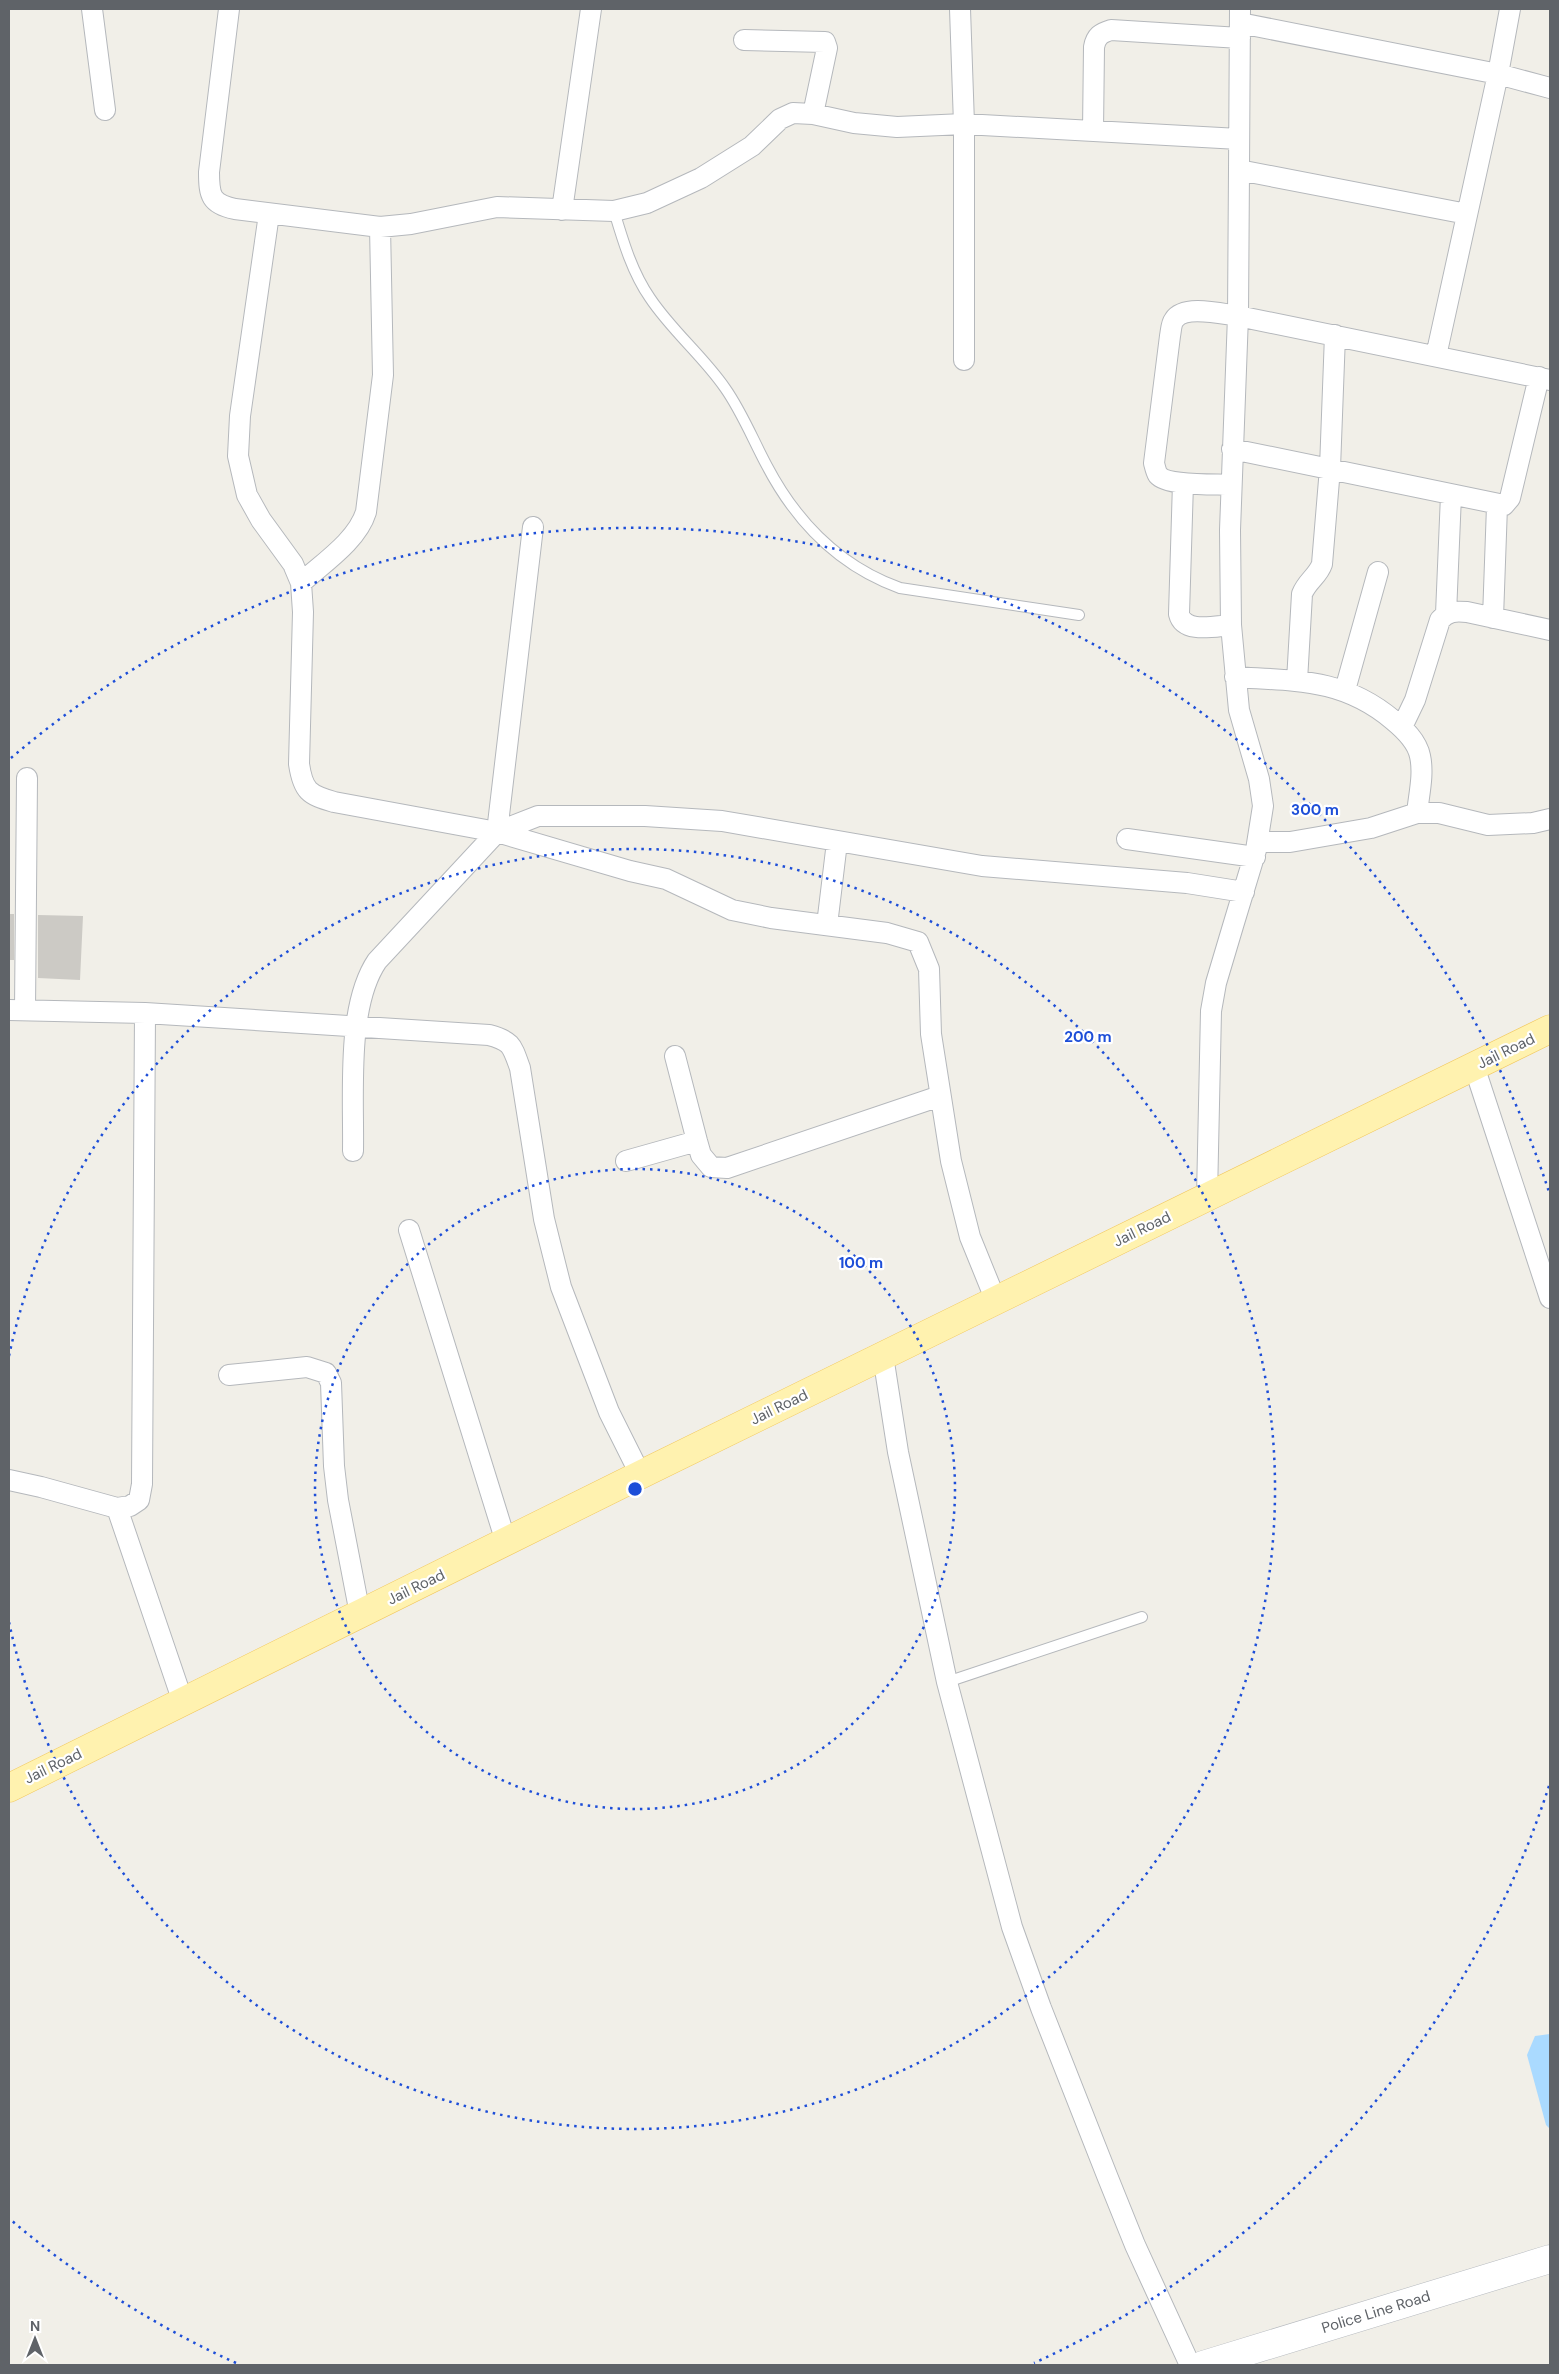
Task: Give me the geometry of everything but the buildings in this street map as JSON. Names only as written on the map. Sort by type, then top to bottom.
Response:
[{"type":"main road","name":"Jail Road","points":[[9,1788],[640,1474],[1550,1029]]},
{"type":"street","points":[[92,9],[105,110]]},
{"type":"street","points":[[229,9],[209,172],[211,194],[215,201],[222,206],[269,214],[380,227],[411,224],[497,207],[614,211],[647,204],[701,178],[752,146],[780,119],[793,113],[814,114],[854,123],[897,127],[964,124],[1239,139]]},
{"type":"street","points":[[562,210],[591,9]]},
{"type":"street","points":[[960,9],[964,124],[964,360]]},
{"type":"street","points":[[1436,356],[1498,74],[1510,9]]},
{"type":"street","points":[[1093,131],[1094,47],[1096,39],[1102,33],[1111,30],[1240,23],[1498,74],[1550,88]]},
{"type":"street","points":[[1207,1197],[1212,1011],[1216,984],[1256,849],[1263,806],[1261,788],[1242,724],[1235,677],[1231,625],[1231,485],[1238,316],[1240,23]]},
{"type":"street","points":[[744,40],[825,42],[827,48],[814,114]]},
{"type":"street","points":[[1239,170],[1467,214]]},
{"type":"street","points":[[269,214],[240,416],[238,456],[247,495],[261,520],[293,564],[302,583],[299,764],[302,783],[314,796],[334,802],[497,832],[630,871],[666,879],[732,910],[887,933],[907,937],[918,942],[929,969],[931,1034],[951,1161],[963,1215],[996,1301]]},
{"type":"street","points":[[302,583],[352,536],[360,527],[366,512],[383,375],[380,227]]},
{"type":"street","points":[[1231,485],[1183,483],[1163,479],[1157,474],[1154,464],[1170,336],[1174,320],[1182,313],[1197,311],[1238,316],[1545,378],[1510,498],[1508,503],[1497,506],[1330,468],[1232,449]]},
{"type":"street","points":[[1297,681],[1302,594],[1306,585],[1319,572],[1322,564],[1330,468],[1336,335]]},
{"type":"street","points":[[1183,483],[1179,614],[1181,621],[1186,625],[1195,627],[1231,625]]},
{"type":"street","points":[[1446,614],[1451,495]]},
{"type":"street","points":[[1493,618],[1497,506]]},
{"type":"street","points":[[497,832],[533,527]]},
{"type":"street","points":[[1345,690],[1378,572]]},
{"type":"street","points":[[1402,727],[1414,700],[1440,620],[1446,614],[1455,611],[1550,630]]},
{"type":"street","points":[[1235,677],[1328,685],[1345,690],[1371,704],[1402,727],[1412,739],[1420,755],[1421,774],[1417,812]]},
{"type":"street","points":[[27,778],[17,1010],[145,1013],[356,1025],[489,1035],[505,1039],[514,1050],[520,1068],[544,1219],[561,1287],[609,1412],[640,1474]]},
{"type":"street","points":[[1127,839],[1256,849],[1371,828],[1417,812],[1439,812],[1488,825],[1533,823],[1550,818]]},
{"type":"street","points":[[353,1151],[356,1025],[360,994],[367,975],[377,961],[497,832],[538,816],[683,817],[722,821],[982,866],[1186,884],[1244,892]]},
{"type":"street","points":[[827,925],[837,842]]},
{"type":"street","points":[[9,1480],[116,1508],[130,1506],[139,1500],[142,1484],[145,1013]]},
{"type":"street","points":[[676,1056],[696,1141],[701,1155],[712,1166],[727,1168],[940,1096]]},
{"type":"street","points":[[1474,1066],[1550,1298]]},
{"type":"street","points":[[626,1161],[696,1141]]},
{"type":"street","points":[[409,1230],[506,1542]]},
{"type":"street","points":[[883,1356],[898,1452],[946,1682],[1012,1927],[1028,1973],[1135,2245],[1190,2365]]},
{"type":"street","points":[[229,1375],[307,1367],[326,1373],[331,1382],[334,1466],[338,1500],[360,1614]]},
{"type":"street","points":[[116,1508],[183,1702]]},
{"type":"street","name":"Police Line Road","points":[[1203,2365],[1550,2259]]},
{"type":"lane","points":[[614,211],[630,262],[650,298],[727,390],[788,501],[815,535],[847,562],[873,578],[900,588],[1079,615]]},
{"type":"lane","points":[[946,1682],[1142,1617]]},
{"type":"water","points":[[1550,2034],[1550,2129],[1546,2125],[1527,2055],[1535,2036]]}]
